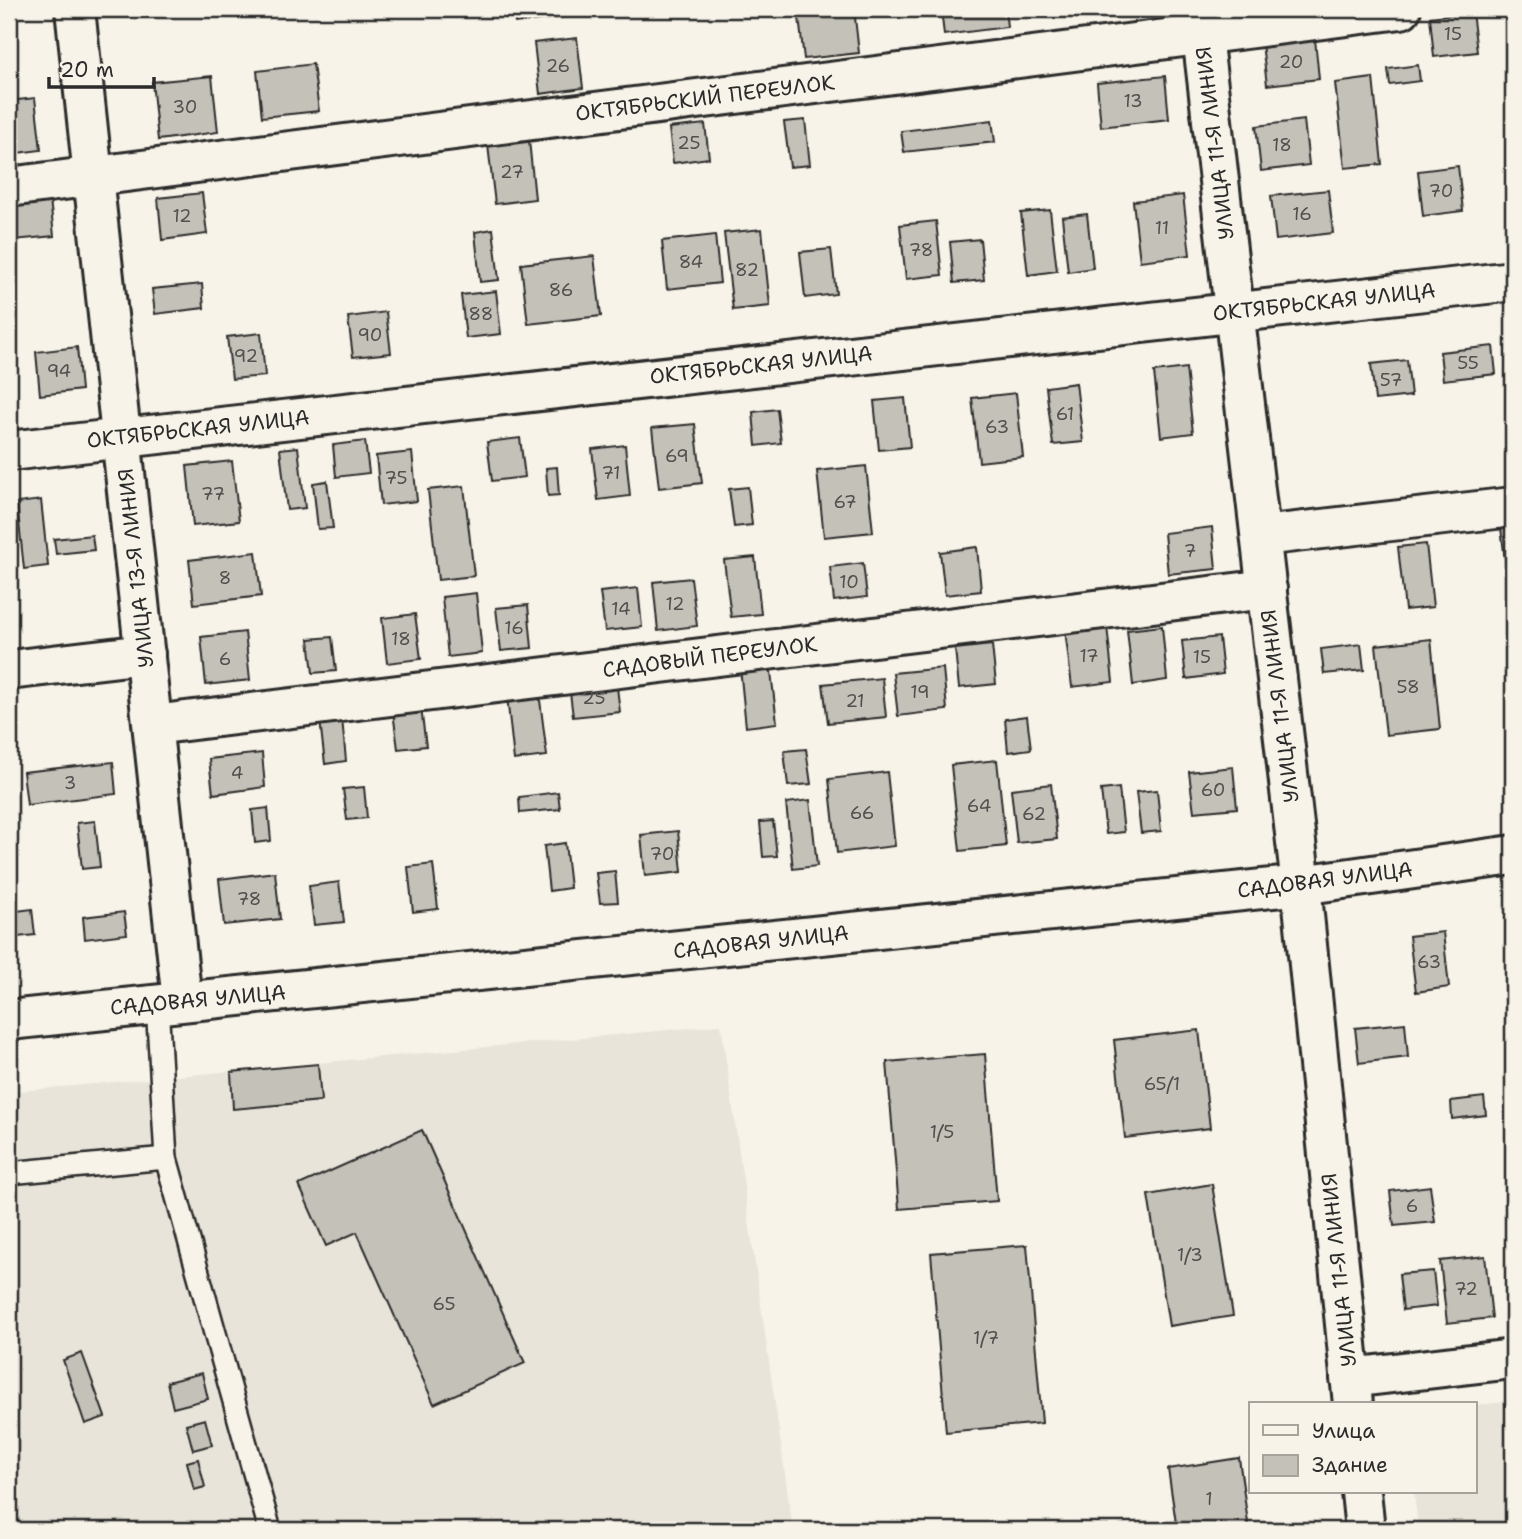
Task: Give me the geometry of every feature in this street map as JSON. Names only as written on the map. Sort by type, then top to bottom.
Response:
[{"type":"street","name":"УЛИЦА 13-Я ЛИНИЯ","points":[[75,9],[153,725],[170,1002]]},
{"type":"street","name":"ОКТЯБРЬСКИЙ ПЕРЕУЛОК","points":[[9,187],[1201,21],[1401,9]]},
{"type":"street","name":"УЛИЦА 11-Я ЛИНИЯ","points":[[1201,21],[1301,885],[1352,1391]]},
{"type":"street","name":"ОКТЯБРЬСКАЯ УЛИЦА","points":[[9,451],[1513,281]]},
{"type":"street","points":[[1261,536],[1513,507]]},
{"type":"street","name":"САДОВЫЙ ПЕРЕУЛОК","points":[[153,725],[1267,589]]},
{"type":"street","points":[[9,670],[145,654]]},
{"type":"street","name":"САДОВАЯ УЛИЦА","points":[[9,1020],[1301,885],[1513,855]]},
{"type":"street","points":[[1352,1391],[1513,1359]]},
{"type":"street","points":[[1361,1494],[1365,1530]]},
{"type":"lane","points":[[170,1002],[166,1158],[270,1530]]},
{"type":"lane","points":[[9,1173],[166,1158]]},
{"type":"shaded area","points":[[721,1025],[793,1530],[9,1530],[9,1092]]},
{"type":"shaded area","points":[[1513,1401],[1513,1530],[1418,1530],[1414,1494],[1476,1494],[1476,1405]]},
{"type":"building","points":[[564,9],[565,17],[515,23],[513,10]]},
{"type":"building","points":[[798,9],[854,9],[859,53],[804,59]]},
{"type":"building","points":[[941,9],[1005,9],[1007,27],[944,35]]},
{"type":"building","points":[[1105,9],[1144,9],[1106,13]]},
{"type":"building","points":[[1472,12],[1477,52],[1434,57],[1430,17]]},
{"type":"building","points":[[577,38],[583,88],[540,94],[534,43]]},
{"type":"building","points":[[1315,39],[1319,79],[1267,85],[1262,44]]},
{"type":"building","points":[[313,64],[319,111],[262,117],[257,71]]},
{"type":"building","points":[[1418,65],[1420,81],[1390,85],[1388,69]]},
{"type":"building","points":[[212,76],[218,132],[158,140],[152,82]]},
{"type":"building","points":[[1165,76],[1169,119],[1101,127],[1097,83]]},
{"type":"building","points":[[1373,78],[1382,164],[1345,168],[1335,83]]},
{"type":"building","points":[[35,98],[41,150],[9,154],[9,101]]},
{"type":"building","points":[[805,120],[810,165],[790,167],[784,122]]},
{"type":"building","points":[[992,120],[995,142],[904,152],[901,131]]},
{"type":"building","points":[[1304,120],[1309,165],[1261,171],[1256,126]]},
{"type":"building","points":[[705,124],[709,158],[673,163],[669,128]]},
{"type":"building","points":[[529,140],[535,199],[495,204],[488,145]]},
{"type":"building","points":[[1458,166],[1463,211],[1423,216],[1418,171]]},
{"type":"building","points":[[1328,190],[1333,233],[1276,240],[1271,196]]},
{"type":"building","points":[[202,193],[207,234],[162,240],[158,198]]},
{"type":"building","points":[[1183,195],[1190,255],[1140,261],[1133,201]]},
{"type":"building","points":[[50,199],[54,236],[14,240],[10,204]]},
{"type":"building","points":[[1050,210],[1057,271],[1028,275],[1021,213]]},
{"type":"building","points":[[1087,214],[1093,268],[1068,272],[1062,217]]},
{"type":"building","points":[[936,221],[942,275],[906,279],[900,225]]},
{"type":"building","points":[[493,229],[499,280],[480,282],[475,232]]},
{"type":"building","points":[[762,229],[770,306],[733,310],[724,233]]},
{"type":"building","points":[[715,235],[720,283],[667,289],[662,241]]},
{"type":"building","points":[[980,239],[984,280],[954,283],[950,242]]},
{"type":"building","points":[[831,249],[836,294],[805,298],[800,252]]},
{"type":"building","points":[[594,256],[601,316],[528,324],[521,264]]},
{"type":"building","points":[[202,284],[204,308],[155,314],[152,289]]},
{"type":"building","points":[[496,291],[501,334],[466,338],[461,295]]},
{"type":"building","points":[[386,312],[391,353],[353,357],[348,317]]},
{"type":"building","points":[[261,333],[265,376],[232,379],[227,337]]},
{"type":"building","points":[[1493,346],[1496,374],[1443,380],[1440,352]]},
{"type":"building","points":[[77,347],[81,390],[40,395],[36,352]]},
{"type":"building","points":[[1407,360],[1411,396],[1375,400],[1371,364]]},
{"type":"building","points":[[1186,368],[1193,433],[1161,437],[1154,372]]},
{"type":"building","points":[[1076,383],[1083,442],[1053,445],[1046,387]]},
{"type":"building","points":[[1016,393],[1023,457],[979,462],[972,398]]},
{"type":"building","points":[[905,398],[910,447],[879,450],[874,401]]},
{"type":"building","points":[[777,409],[781,443],[756,446],[753,412]]},
{"type":"building","points":[[695,424],[702,483],[659,488],[652,428]]},
{"type":"building","points":[[520,438],[525,477],[492,481],[487,442]]},
{"type":"building","points":[[365,441],[369,473],[336,477],[333,445]]},
{"type":"building","points":[[625,445],[630,496],[598,500],[592,449]]},
{"type":"building","points":[[298,447],[305,508],[287,510],[280,449]]},
{"type":"building","points":[[412,452],[417,501],[381,505],[376,456]]},
{"type":"building","points":[[232,461],[239,521],[193,526],[187,466]]},
{"type":"building","points":[[866,466],[873,532],[824,537],[817,471]]},
{"type":"building","points":[[557,467],[559,495],[548,496],[546,468]]},
{"type":"building","points":[[327,481],[333,528],[318,529],[313,483]]},
{"type":"building","points":[[464,486],[474,576],[438,580],[428,490]]},
{"type":"building","points":[[748,487],[752,525],[734,527],[729,489]]},
{"type":"building","points":[[41,500],[48,566],[24,569],[17,503]]},
{"type":"building","points":[[1212,527],[1216,569],[1168,574],[1164,533]]},
{"type":"building","points":[[1513,527],[1513,575],[1507,576],[1501,528]]},
{"type":"building","points":[[92,535],[94,550],[56,554],[54,539]]},
{"type":"building","points":[[1426,544],[1433,607],[1405,610],[1398,547]]},
{"type":"building","points":[[977,547],[981,591],[945,595],[940,552]]},
{"type":"building","points":[[256,552],[261,596],[194,604],[189,560]]},
{"type":"building","points":[[755,557],[761,614],[731,617],[724,560]]},
{"type":"building","points":[[863,563],[867,597],[834,601],[830,567]]},
{"type":"building","points":[[691,578],[697,626],[658,631],[653,582]]},
{"type":"building","points":[[638,588],[642,627],[605,631],[600,592]]},
{"type":"building","points":[[476,593],[482,653],[448,657],[442,597]]},
{"type":"building","points":[[528,605],[532,648],[501,651],[496,608]]},
{"type":"building","points":[[415,614],[421,659],[387,663],[382,618]]},
{"type":"building","points":[[1107,626],[1113,682],[1072,687],[1065,630]]},
{"type":"building","points":[[1162,626],[1167,680],[1133,685],[1127,630]]},
{"type":"building","points":[[245,632],[250,680],[206,685],[201,637]]},
{"type":"building","points":[[332,637],[336,671],[313,673],[309,639]]},
{"type":"building","points":[[1219,637],[1223,674],[1186,679],[1182,641]]},
{"type":"building","points":[[1431,639],[1440,729],[1386,735],[1376,645]]},
{"type":"building","points":[[1361,644],[1364,670],[1324,674],[1321,649]]},
{"type":"building","points":[[992,645],[996,684],[959,688],[955,649]]},
{"type":"building","points":[[770,663],[777,723],[746,727],[740,667]]},
{"type":"building","points":[[943,668],[947,710],[898,716],[893,673]]},
{"type":"building","points":[[882,678],[886,717],[828,723],[823,684]]},
{"type":"building","points":[[616,679],[620,712],[573,717],[569,684]]},
{"type":"building","points":[[539,692],[547,756],[514,760],[507,696]]},
{"type":"building","points":[[421,708],[426,746],[398,749],[393,712]]},
{"type":"building","points":[[1027,716],[1031,749],[1008,752],[1005,719]]},
{"type":"building","points":[[342,718],[346,761],[325,764],[320,720]]},
{"type":"building","points":[[806,749],[811,784],[788,786],[784,751]]},
{"type":"building","points":[[262,753],[265,787],[213,794],[209,759]]},
{"type":"building","points":[[997,760],[1006,846],[960,851],[951,765]]},
{"type":"building","points":[[113,762],[116,794],[27,805],[23,772]]},
{"type":"building","points":[[1233,767],[1237,808],[1194,812],[1189,772]]},
{"type":"building","points":[[887,772],[895,846],[837,853],[829,779]]},
{"type":"building","points":[[1051,784],[1057,839],[1017,843],[1011,789]]},
{"type":"building","points":[[364,787],[367,818],[347,820],[343,789]]},
{"type":"building","points":[[1119,788],[1124,832],[1106,834],[1101,790]]},
{"type":"building","points":[[1157,790],[1161,831],[1141,833],[1136,792]]},
{"type":"building","points":[[558,792],[560,809],[520,813],[519,797]]},
{"type":"building","points":[[810,800],[817,866],[793,869],[786,803]]},
{"type":"building","points":[[268,808],[271,841],[255,843],[252,810]]},
{"type":"building","points":[[95,821],[100,867],[82,869],[77,823]]},
{"type":"building","points":[[773,821],[777,856],[763,857],[760,822]]},
{"type":"building","points":[[678,831],[682,872],[645,876],[641,835]]},
{"type":"building","points":[[565,843],[570,888],[549,891],[544,846]]},
{"type":"building","points":[[433,864],[438,909],[413,912],[408,867]]},
{"type":"building","points":[[615,871],[618,902],[600,903],[596,873]]},
{"type":"building","points":[[275,872],[280,919],[224,925],[219,879]]},
{"type":"building","points":[[339,882],[344,922],[314,925],[309,886]]},
{"type":"building","points":[[32,909],[35,935],[9,938],[9,912]]},
{"type":"building","points":[[124,912],[127,934],[85,939],[83,917]]},
{"type":"building","points":[[1443,932],[1449,987],[1416,992],[1409,936]]},
{"type":"building","points":[[1405,1023],[1408,1057],[1359,1063],[1355,1028]]},
{"type":"building","points":[[1199,1030],[1210,1128],[1125,1138],[1114,1040]]},
{"type":"building","points":[[985,1054],[997,1201],[899,1209],[887,1062]]},
{"type":"building","points":[[318,1064],[321,1101],[233,1109],[231,1072]]},
{"type":"building","points":[[1484,1097],[1486,1115],[1452,1119],[1451,1101]]},
{"type":"building","points":[[422,1130],[525,1363],[434,1404],[357,1232],[326,1246],[299,1185]]},
{"type":"building","points":[[1212,1184],[1233,1316],[1169,1326],[1148,1195]]},
{"type":"building","points":[[1430,1186],[1435,1222],[1394,1226],[1390,1191]]},
{"type":"building","points":[[1027,1245],[1042,1423],[946,1432],[931,1253]]},
{"type":"building","points":[[1485,1256],[1492,1318],[1447,1323],[1440,1261]]},
{"type":"building","points":[[1433,1271],[1437,1306],[1403,1310],[1399,1274]]},
{"type":"building","points":[[82,1353],[105,1417],[85,1424],[63,1360]]},
{"type":"building","points":[[202,1373],[208,1399],[173,1408],[167,1382]]},
{"type":"building","points":[[205,1419],[212,1445],[193,1450],[186,1424]]},
{"type":"building","points":[[1239,1458],[1249,1530],[1177,1530],[1168,1469]]},
{"type":"building","points":[[198,1459],[205,1487],[194,1490],[187,1462]]}]
